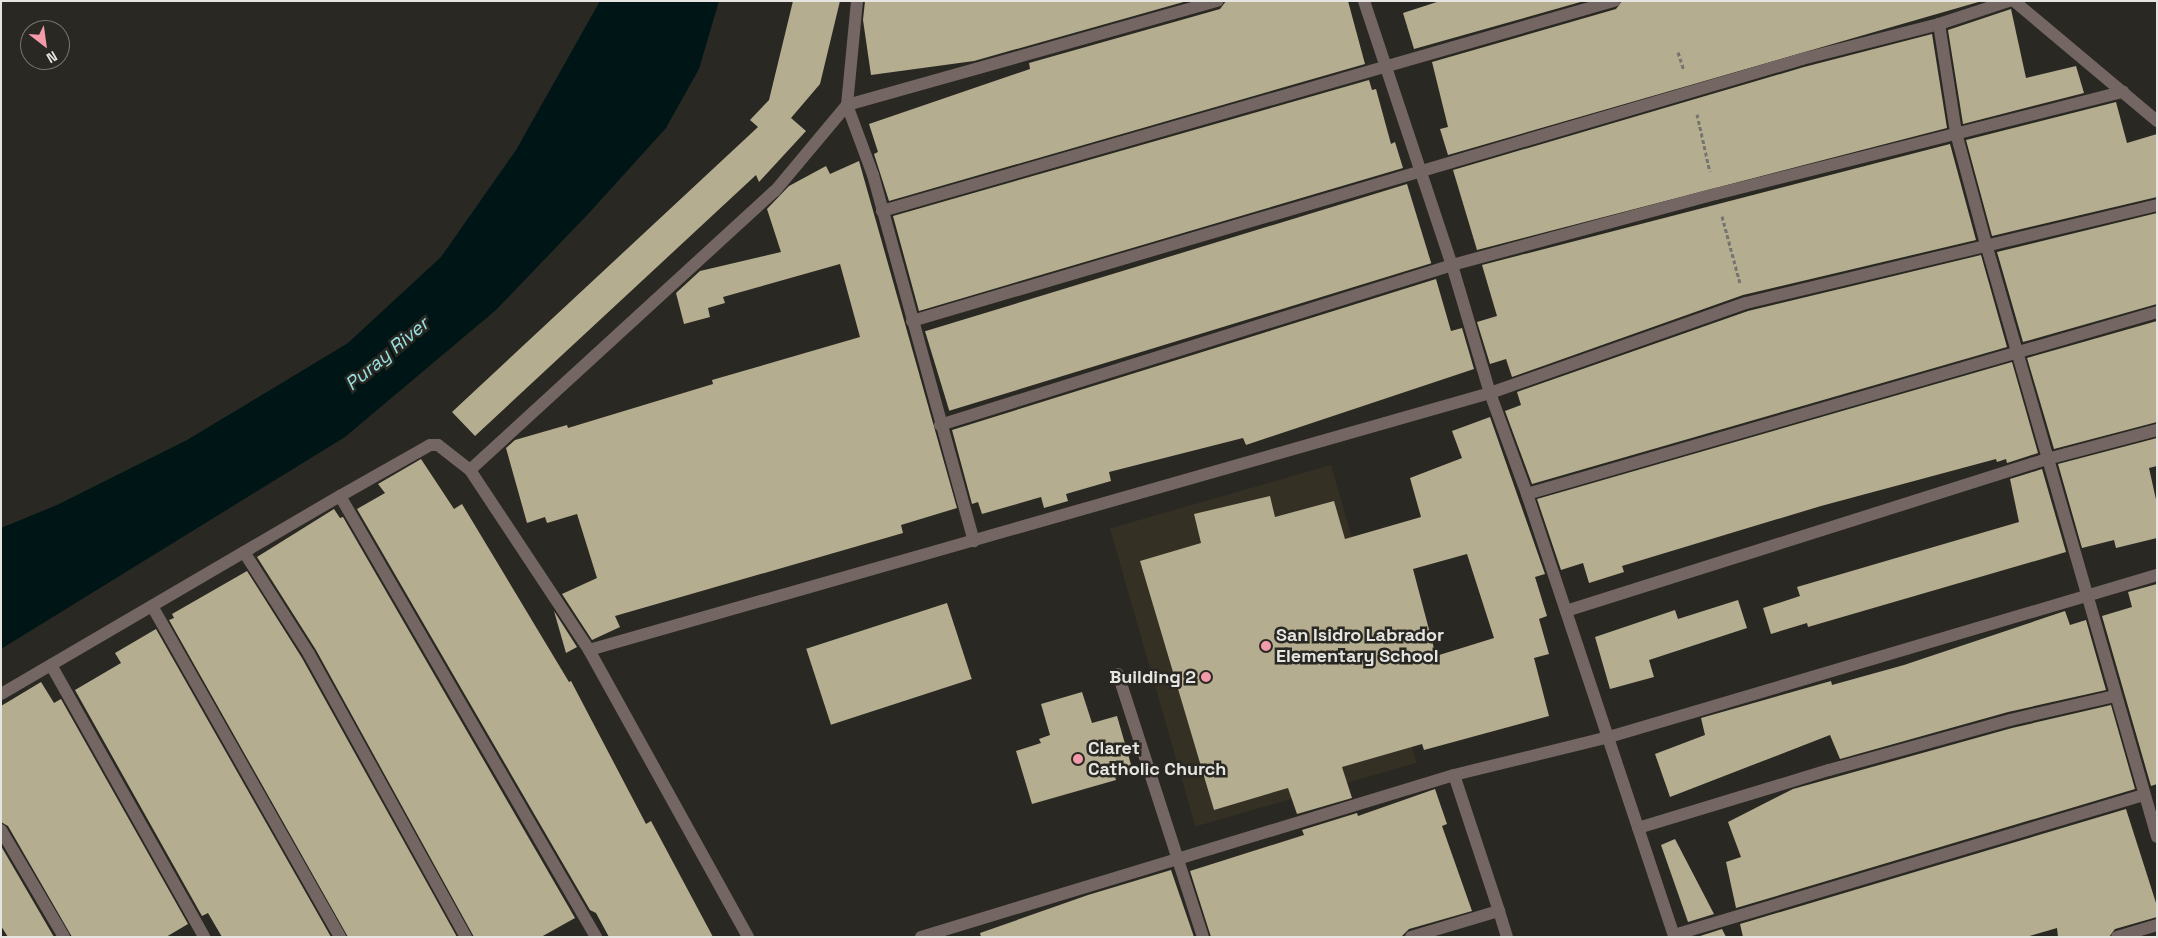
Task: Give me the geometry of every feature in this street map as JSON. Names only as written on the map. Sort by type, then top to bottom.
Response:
[{"type":"street","points":[[857,1],[847,105],[882,211],[974,541]]},
{"type":"street","points":[[470,470],[775,190],[847,105],[1218,1]]},
{"type":"street","points":[[1364,1],[1452,265],[1490,393],[1527,494],[1674,936],[2144,795]]},
{"type":"street","points":[[882,211],[1385,65],[1614,1]]},
{"type":"street","points":[[912,321],[1420,170],[1802,59],[1939,24],[2009,1]]},
{"type":"street","points":[[2014,1],[2157,121]]},
{"type":"street","points":[[1939,24],[1956,133],[2047,459],[2089,593],[2115,696],[2157,837]]},
{"type":"street","points":[[940,424],[1452,265],[1956,133],[2123,92]]},
{"type":"street","points":[[589,650],[1490,393],[1746,303],[1986,244],[2157,205]]},
{"type":"street","points":[[1527,494],[2157,312]]},
{"type":"street","points":[[1566,611],[2047,459],[2157,430]]},
{"type":"street","points":[[1,694],[430,445],[445,448],[470,470],[589,650],[748,937]]},
{"type":"street","points":[[340,496],[596,937]]},
{"type":"street","points":[[244,552],[309,654],[466,937]]},
{"type":"street","points":[[921,937],[1454,775],[1609,737],[2089,593],[2157,575]]},
{"type":"street","points":[[152,606],[340,937]]},
{"type":"street","points":[[51,665],[204,937]]},
{"type":"street","points":[[1118,674],[1202,937]]},
{"type":"street","points":[[1638,828],[1829,770],[2010,720],[2115,696]]},
{"type":"street","points":[[1454,775],[1507,937]]},
{"type":"street","points":[[1,830],[64,937]]},
{"type":"street","points":[[1411,937],[1499,911]]},
{"type":"street","points":[[2117,937],[2157,925]]},
{"type":"shaded area","name":"San Isidro Labrador Elementary School","points":[[1331,465],[1416,763],[1195,826],[1110,528]]},
{"type":"water","name":"Puray River","points":[[600,1],[719,1],[699,69],[666,128],[590,212],[496,310],[345,437],[1,649],[1,528],[57,505],[187,440],[348,343],[441,257],[516,150]]},
{"type":"building","points":[[793,1],[840,1],[820,84],[791,118],[806,131],[759,182],[756,175],[475,436],[452,412],[758,127],[750,120],[769,100]]},
{"type":"building","points":[[865,1],[1187,1],[974,61],[871,75],[863,20]]},
{"type":"building","points":[[1226,1],[1348,1],[1365,64],[889,201],[874,154],[878,152],[869,124],[1030,69],[1029,63],[1220,9]]},
{"type":"building","points":[[1440,1],[1584,1],[1414,49],[1403,13]]},
{"type":"building","points":[[1622,1],[1982,1],[1448,155],[1440,129],[1448,127],[1432,62],[1616,9]]},
{"type":"building","points":[[2011,9],[2026,78],[2076,66],[2084,93],[1963,124],[1948,30]]},
{"type":"building","points":[[1932,34],[1947,128],[1477,250],[1453,170],[1804,67]]},
{"type":"building","points":[[1369,80],[1372,90],[1376,89],[1391,144],[1395,142],[1403,168],[919,311],[893,216]]},
{"type":"building","points":[[2116,102],[2127,143],[2157,134],[2157,197],[1992,236],[1966,140]]},
{"type":"building","points":[[1950,144],[1976,240],[1743,295],[1512,377],[1506,359],[1490,364],[1477,322],[1497,316],[1482,265]]},
{"type":"building","points":[[859,161],[957,508],[901,525],[903,533],[615,616],[620,627],[592,640],[562,594],[597,578],[577,514],[547,523],[545,517],[527,523],[506,448],[515,440],[567,425],[568,428],[713,384],[712,380],[860,337],[840,264],[723,297],[725,303],[708,308],[710,317],[684,324],[676,293],[700,271],[781,252],[767,209],[789,186],[826,166],[830,174]]},
{"type":"building","points":[[1407,184],[1431,263],[949,411],[925,331]]},
{"type":"building","points":[[2157,213],[2157,304],[2023,342],[1997,252]]},
{"type":"building","points":[[1981,255],[2007,347],[1532,484],[1505,411],[1521,405],[1517,392],[1748,311]]},
{"type":"building","points":[[1436,279],[1451,331],[1462,328],[1474,369],[1246,445],[1243,438],[1109,472],[1111,481],[1066,494],[1068,501],[1044,508],[1041,497],[982,514],[978,502],[972,504],[952,430]]},
{"type":"building","points":[[2157,321],[2157,422],[2054,449],[2027,358]]},
{"type":"building","points":[[2012,362],[2038,453],[2007,463],[2006,459],[1997,462],[1996,459],[1821,506],[1622,566],[1624,572],[1589,583],[1583,563],[1561,570],[1537,499]]},
{"type":"building","name":"San Isidro Labrador Elementary School","points":[[1490,417],[1545,574],[1535,577],[1547,616],[1539,619],[1549,654],[1534,658],[1549,716],[1424,750],[1422,744],[1342,767],[1352,798],[1297,814],[1288,788],[1214,810],[1140,561],[1201,543],[1194,514],[1270,496],[1275,517],[1334,501],[1345,539],[1421,517],[1410,478],[1462,458],[1452,431]],"holes":[[[1467,554],[1494,638],[1436,656],[1413,569]]]},
{"type":"building","points":[[2157,438],[2157,466],[2149,468],[2157,504],[2157,538],[2116,548],[2114,540],[2082,548],[2058,464]]},
{"type":"building","points":[[421,459],[454,509],[462,504],[569,682],[571,681],[646,824],[651,821],[713,937],[609,937],[596,913],[590,910],[357,509],[385,493],[378,484]]},
{"type":"building","points":[[2042,469],[2066,552],[1808,627],[1807,623],[1771,634],[1763,608],[1800,596],[1797,587],[2019,522],[2010,479]]},
{"type":"building","points":[[334,509],[340,518],[343,517],[575,918],[541,937],[474,937],[316,650],[257,557]]},
{"type":"building","points":[[247,571],[302,658],[457,937],[348,937],[169,620],[174,618],[172,614]]},
{"type":"building","points":[[2157,584],[2157,784],[2151,786],[2102,616],[2132,607],[2128,592]]},
{"type":"building","points":[[1738,600],[1747,628],[1649,660],[1654,677],[1610,689],[1595,637],[1675,610],[1678,619]]},
{"type":"building","points":[[947,603],[972,679],[831,725],[806,649]]},
{"type":"building","points":[[554,611],[577,647],[566,653]]},
{"type":"building","points":[[2065,611],[2070,625],[2086,620],[2106,690],[2008,712],[1840,759],[1830,735],[1670,797],[1655,754],[1705,735],[1701,718],[1831,681],[1832,685],[1904,665]]},
{"type":"building","points":[[156,629],[331,937],[222,937],[208,913],[202,916],[75,690],[121,663],[115,653]]},
{"type":"building","points":[[41,682],[54,703],[61,699],[188,924],[166,937],[72,937],[8,826],[1,822],[1,706]]},
{"type":"building","name":"Claret Catholic Church","points":[[1082,692],[1092,723],[1117,716],[1132,768],[1114,773],[1116,780],[1032,804],[1016,751],[1041,743],[1039,739],[1050,735],[1041,704]]},
{"type":"building","points":[[2111,705],[2135,789],[1736,908],[1726,862],[1741,857],[1728,822],[1793,789],[2012,728]]},
{"type":"building","points":[[1435,789],[1447,824],[1442,826],[1472,911],[1409,929],[1401,937],[1211,937],[1190,871],[1304,835],[1302,830],[1357,813],[1358,816]]},
{"type":"building","points":[[2126,809],[2157,906],[2157,917],[2115,929],[2109,937],[2058,937],[2057,928],[2026,937],[1743,937],[1740,924]]},
{"type":"building","points":[[1675,839],[1714,914],[1688,922],[1661,845]]},
{"type":"building","points":[[1,846],[54,937],[8,937],[1,926]]},
{"type":"building","points":[[1171,870],[1194,937],[981,937],[980,933],[1088,895]]},
{"type":"building","points":[[1722,929],[1726,937],[1697,937]]},
{"type":"place","name":"San Isidro Labrador Elementary School","points":[[1266,646]]},
{"type":"place","name":"Building 2","points":[[1206,677]]},
{"type":"place","name":"Claret Catholic Church","points":[[1078,759]]}]
